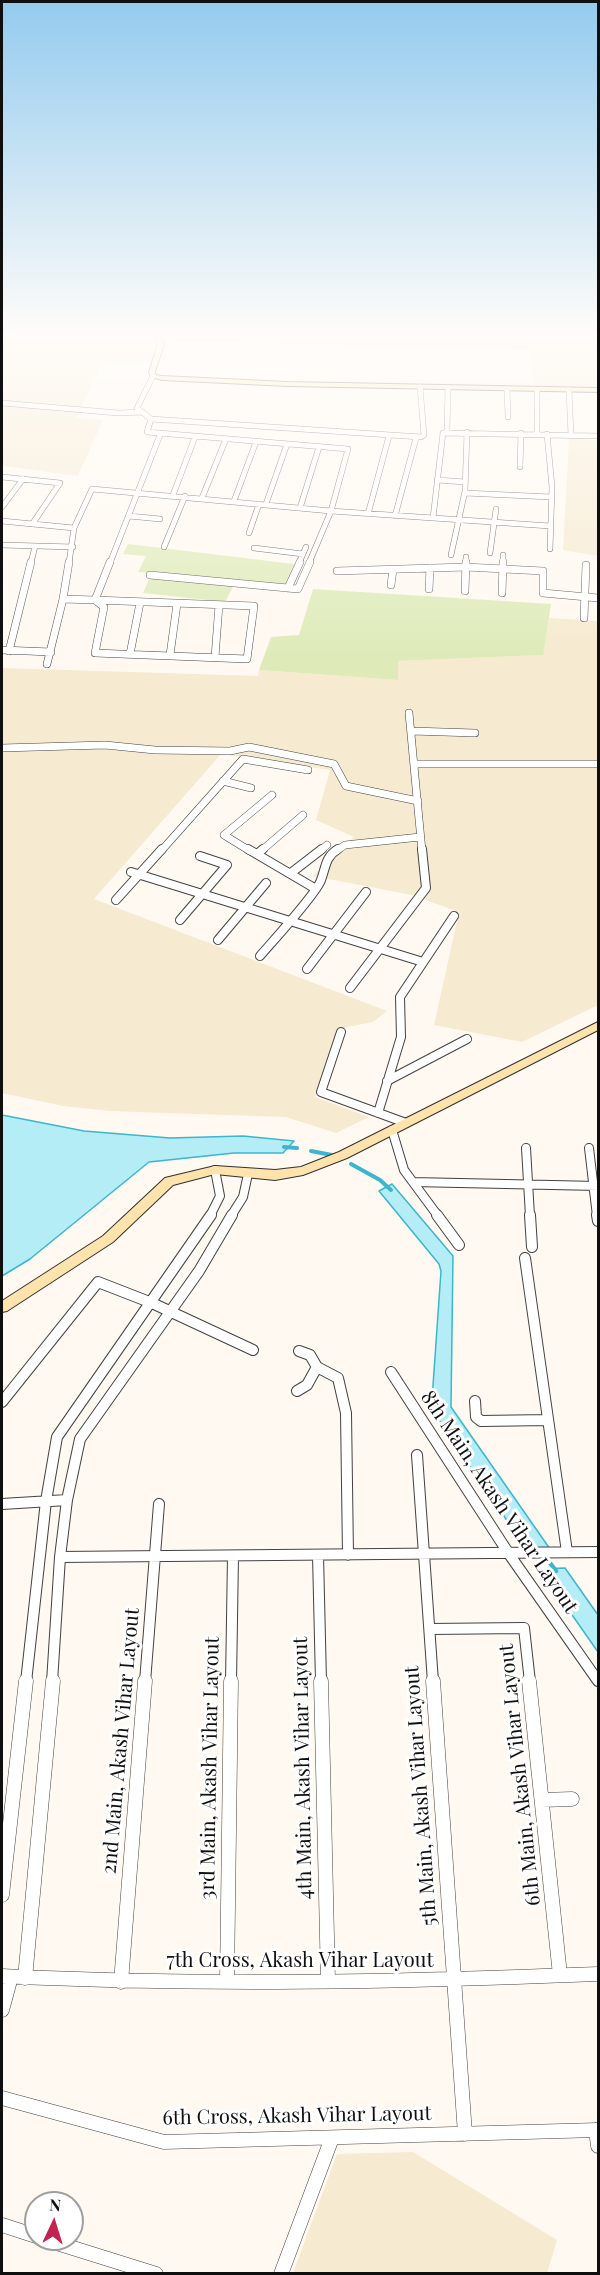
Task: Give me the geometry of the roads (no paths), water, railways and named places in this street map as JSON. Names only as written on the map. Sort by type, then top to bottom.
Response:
[{"type":"street","points":[[95,600],[140,492],[157,443]]},
{"type":"street","points":[[173,495],[193,443]]},
{"type":"street","points":[[202,498],[225,443]]},
{"type":"street","points":[[234,501],[256,443]]},
{"type":"street","points":[[150,575],[298,589],[331,511],[348,449],[274,443]]},
{"type":"street","points":[[368,514],[387,443]]},
{"type":"street","points":[[395,516],[415,443]]},
{"type":"street","points":[[433,519],[440,443]]},
{"type":"street","points":[[451,555],[456,520],[465,493],[467,443]]},
{"type":"street","points":[[520,467],[521,443]]},
{"type":"street","points":[[548,443],[551,497],[550,549]]},
{"type":"street","points":[[249,533],[287,444]]},
{"type":"street","points":[[300,508],[319,447]]},
{"type":"street","points":[[2,477],[60,483],[33,523]]},
{"type":"street","points":[[2,507],[23,479]]},
{"type":"street","points":[[437,480],[465,482]]},
{"type":"street","points":[[47,664],[63,599],[73,547],[74,528],[92,489],[368,514],[550,526]]},
{"type":"street","points":[[2,492],[12,493]]},
{"type":"street","points":[[465,493],[551,497]]},
{"type":"street","points":[[164,547],[185,496]]},
{"type":"street","points":[[490,553],[496,509]]},
{"type":"street","points":[[129,516],[160,519]]},
{"type":"street","points":[[2,521],[74,528]]},
{"type":"street","points":[[2,545],[73,547]]},
{"type":"street","points":[[35,546],[5,651],[51,652]]},
{"type":"street","points":[[288,588],[306,547]]},
{"type":"street","points":[[254,548],[303,555]]},
{"type":"street","points":[[502,593],[503,555]]},
{"type":"street","points":[[465,591],[466,557]]},
{"type":"street","points":[[584,618],[586,565]]},
{"type":"street","points":[[337,571],[466,567],[543,572],[543,593],[598,598]]},
{"type":"street","points":[[429,568],[429,590]]},
{"type":"street","points":[[391,585],[393,570]]},
{"type":"street","points":[[63,599],[95,600],[140,603],[254,606],[247,658],[95,653],[104,607],[95,600]]},
{"type":"street","points":[[130,654],[140,603]]},
{"type":"street","points":[[170,655],[177,604]]},
{"type":"street","points":[[215,657],[219,605]]},
{"type":"street","points":[[350,988],[426,888],[420,837],[416,764],[409,713]]},
{"type":"street","points":[[412,731],[475,733]]},
{"type":"street","points":[[2,748],[105,745],[155,750],[230,751],[249,747],[334,764],[346,786],[418,801]]},
{"type":"street","points":[[116,900],[135,873],[243,759],[308,770]]},
{"type":"street","points":[[416,764],[598,764]]},
{"type":"street","points":[[223,781],[251,788]]},
{"type":"street","points":[[272,795],[224,835],[315,889]]},
{"type":"street","points":[[257,854],[303,815]]},
{"type":"street","points":[[260,956],[315,889],[332,853],[345,845],[420,837]]},
{"type":"street","points":[[291,873],[327,845]]},
{"type":"street","points":[[180,920],[227,865],[200,856]]},
{"type":"street","points":[[135,873],[423,962]]},
{"type":"street","points":[[218,940],[266,883]]},
{"type":"street","points":[[307,969],[366,892]]},
{"type":"street","points":[[378,1113],[401,1037],[400,997],[454,916]]},
{"type":"street","points":[[2,1307],[108,1239],[169,1182],[215,1170],[275,1175],[303,1171],[343,1155],[598,1026]]},
{"type":"street","points":[[341,1032],[321,1092],[406,1123]]},
{"type":"street","points":[[387,1081],[467,1039]]},
{"type":"street","points":[[392,1130],[404,1170],[459,1245]]},
{"type":"street","points":[[526,1148],[532,1247]]},
{"type":"street","points":[[589,1148],[596,1186],[598,1221]]},
{"type":"street","points":[[2,1895],[46,1501],[57,1437],[215,1209],[220,1196],[215,1170]]},
{"type":"street","points":[[2,2010],[13,1977],[52,1690],[60,1557],[67,1500],[81,1439],[199,1271],[243,1197],[248,1174]]},
{"type":"street","points":[[413,1182],[596,1186]]},
{"type":"street","points":[[525,1258],[567,1552]]},
{"type":"street","points":[[2,1402],[98,1282],[152,1303],[253,1350]]},
{"type":"street","points":[[299,1351],[310,1355],[317,1367],[338,1378],[346,1413],[348,1554]]},
{"type":"street","points":[[297,1391],[307,1385],[317,1367]]},
{"type":"street","name":"8th Main, Akash Vihar Layout","points":[[391,1372],[598,1681]]},
{"type":"street","points":[[475,1401],[476,1417],[481,1421],[548,1420]]},
{"type":"street","name":"5th Main, Akash Vihar Layout","points":[[417,1455],[452,1980],[465,2134]]},
{"type":"street","points":[[2,1504],[67,1500]]},
{"type":"street","name":"2nd Main, Akash Vihar Layout","points":[[121,1982],[159,1503]]},
{"type":"street","points":[[60,1557],[598,1552]]},
{"type":"street","name":"4th Main, Akash Vihar Layout","points":[[318,1555],[328,1980]]},
{"type":"street","name":"3rd Main, Akash Vihar Layout","points":[[227,1981],[233,1556]]},
{"type":"street","name":"6th Main, Akash Vihar Layout","points":[[430,1629],[524,1628],[560,1975]]},
{"type":"street","points":[[542,1800],[572,1799]]},
{"type":"street","name":"7th Cross, Akash Vihar Layout","points":[[13,1977],[121,1982],[452,1980],[598,1974]]},
{"type":"street","name":"6th Cross, Akash Vihar Layout","points":[[2,2098],[165,2142],[597,2130]]},
{"type":"street","points":[[597,2130],[598,2146]]},
{"type":"street","points":[[281,2274],[332,2138]]},
{"type":"street","points":[[2,2225],[24,2232]]},
{"type":"street","points":[[82,2251],[156,2274]]},
{"type":"water","points":[[2,1115],[84,1131],[170,1138],[243,1136],[294,1141],[283,1153],[234,1153],[149,1162],[30,1259],[2,1276]]},
{"type":"water","points":[[392,1184],[453,1256],[451,1407],[550,1549],[527,1550],[434,1413],[432,1400],[441,1271],[439,1264],[379,1191]]},
{"type":"water","points":[[565,1568],[598,1615],[598,1652],[540,1569]]},
{"type":"waterway","points":[[284,1147],[297,1148]]},
{"type":"waterway","points":[[311,1151],[337,1156]]},
{"type":"waterway","points":[[351,1164],[380,1180],[391,1190]]},
{"type":"waterway","points":[[544,1555],[556,1571]]}]
